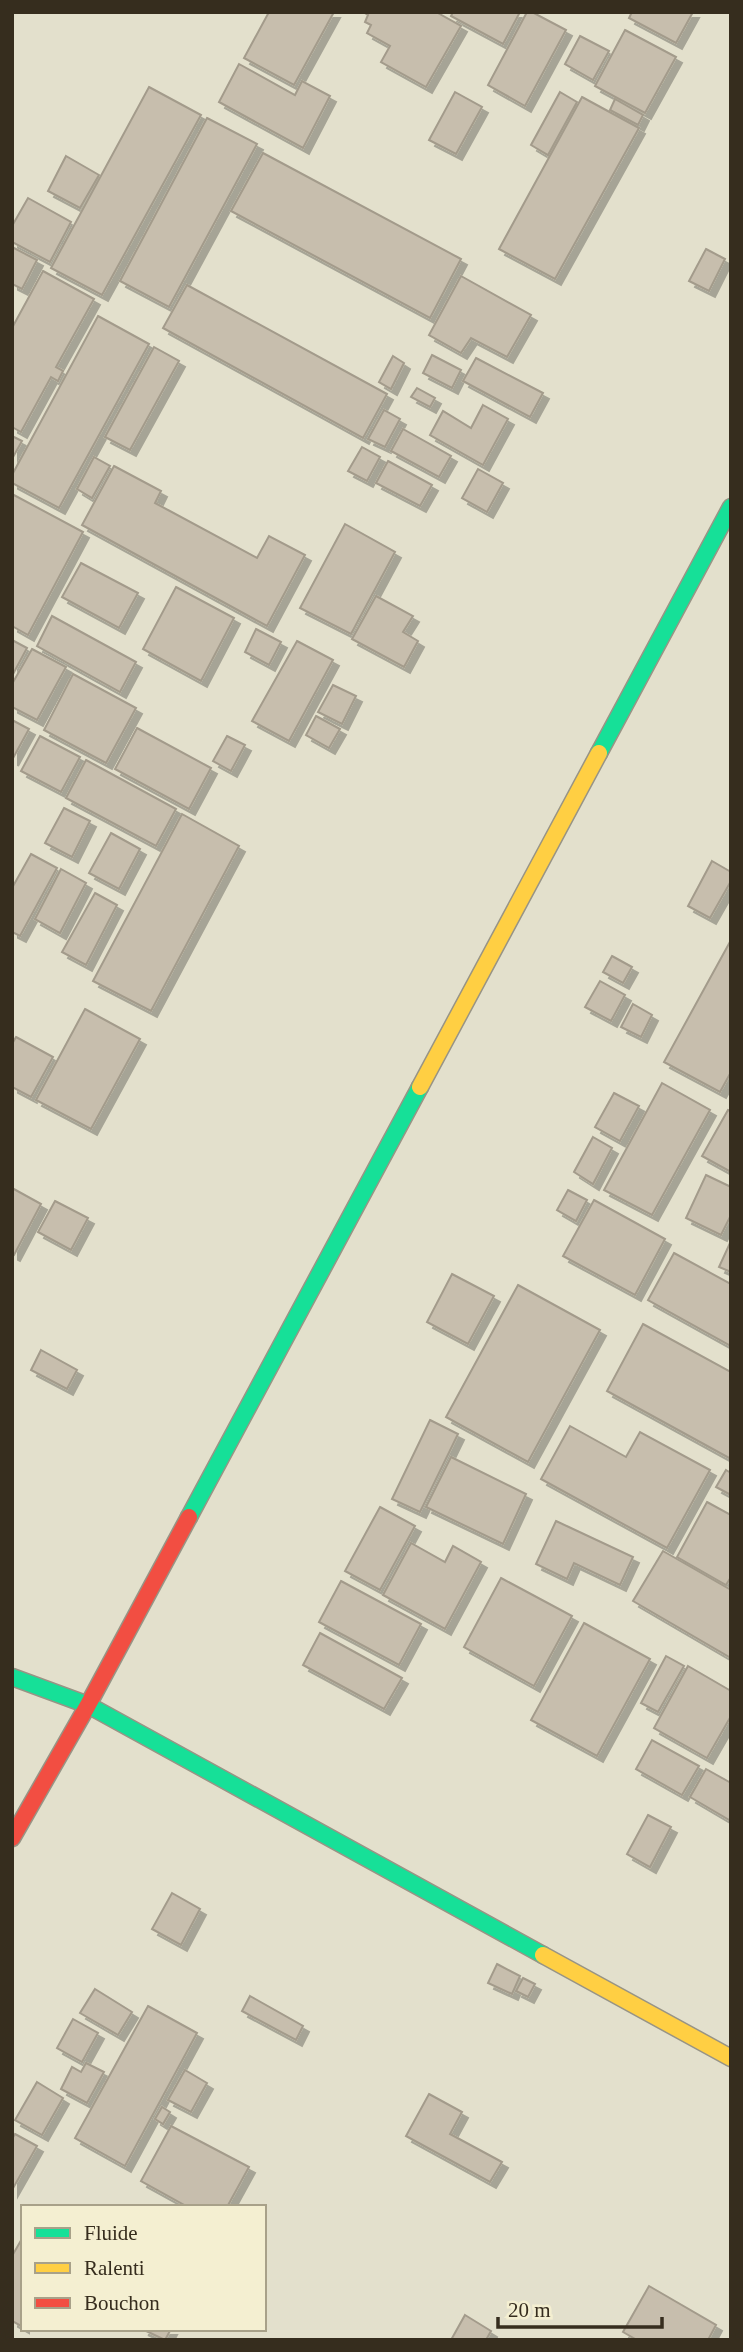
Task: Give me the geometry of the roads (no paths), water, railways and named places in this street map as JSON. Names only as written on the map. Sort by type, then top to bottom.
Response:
[{"type":"street","points":[[12,1838],[88,1705],[731,507]]},
{"type":"street","points":[[12,1677],[88,1705],[731,2058]]}]
